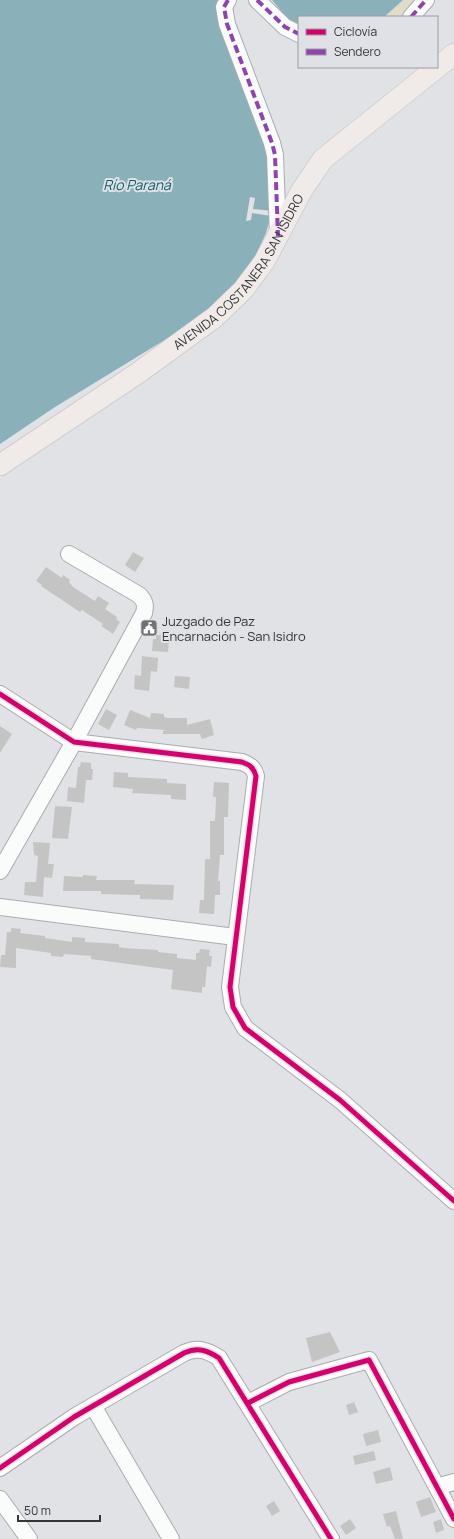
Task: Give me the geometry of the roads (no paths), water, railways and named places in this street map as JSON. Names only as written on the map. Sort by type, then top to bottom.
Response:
[{"type":"main road","name":"AVENIDA COSTANERA SAN ISIDRO","points":[[438,67],[454,54]]},
{"type":"main road","name":"AVENIDA COSTANERA SAN ISIDRO","points":[[0,465],[138,373],[215,317],[243,290],[264,262],[310,175],[323,159],[437,68]]},
{"type":"street","points":[[228,0],[224,7],[227,24],[272,143],[275,156],[278,236]]},
{"type":"street","points":[[257,0],[285,27],[298,34]]},
{"type":"street","points":[[412,16],[426,0]]},
{"type":"street","points":[[0,871],[74,742],[146,607],[144,601],[139,596],[69,554]]},
{"type":"street","points":[[0,694],[74,742],[250,764],[256,776],[230,987],[233,1007],[245,1028],[340,1100],[454,1201]]},
{"type":"street","points":[[0,907],[235,937]]},
{"type":"street","points":[[0,1468],[93,1406],[193,1350],[210,1352],[218,1358],[248,1403],[329,1538]]},
{"type":"street","points":[[248,1403],[289,1382],[369,1360],[454,1520]]},
{"type":"street","points":[[93,1406],[171,1539]]},
{"type":"street","points":[[437,1487],[454,1482]]},
{"type":"street","points":[[0,1499],[29,1539]]},
{"type":"water","name":"Río Paraná","points":[[0,0],[220,0],[269,143],[272,211],[266,233],[248,272],[212,311],[55,407],[0,444]]},
{"type":"water","points":[[272,0],[403,0],[385,16],[298,16],[298,24],[287,18]]},
{"type":"place","name":"Juzgado de Paz Encarnación - San Isidro","points":[[149,628]]}]
